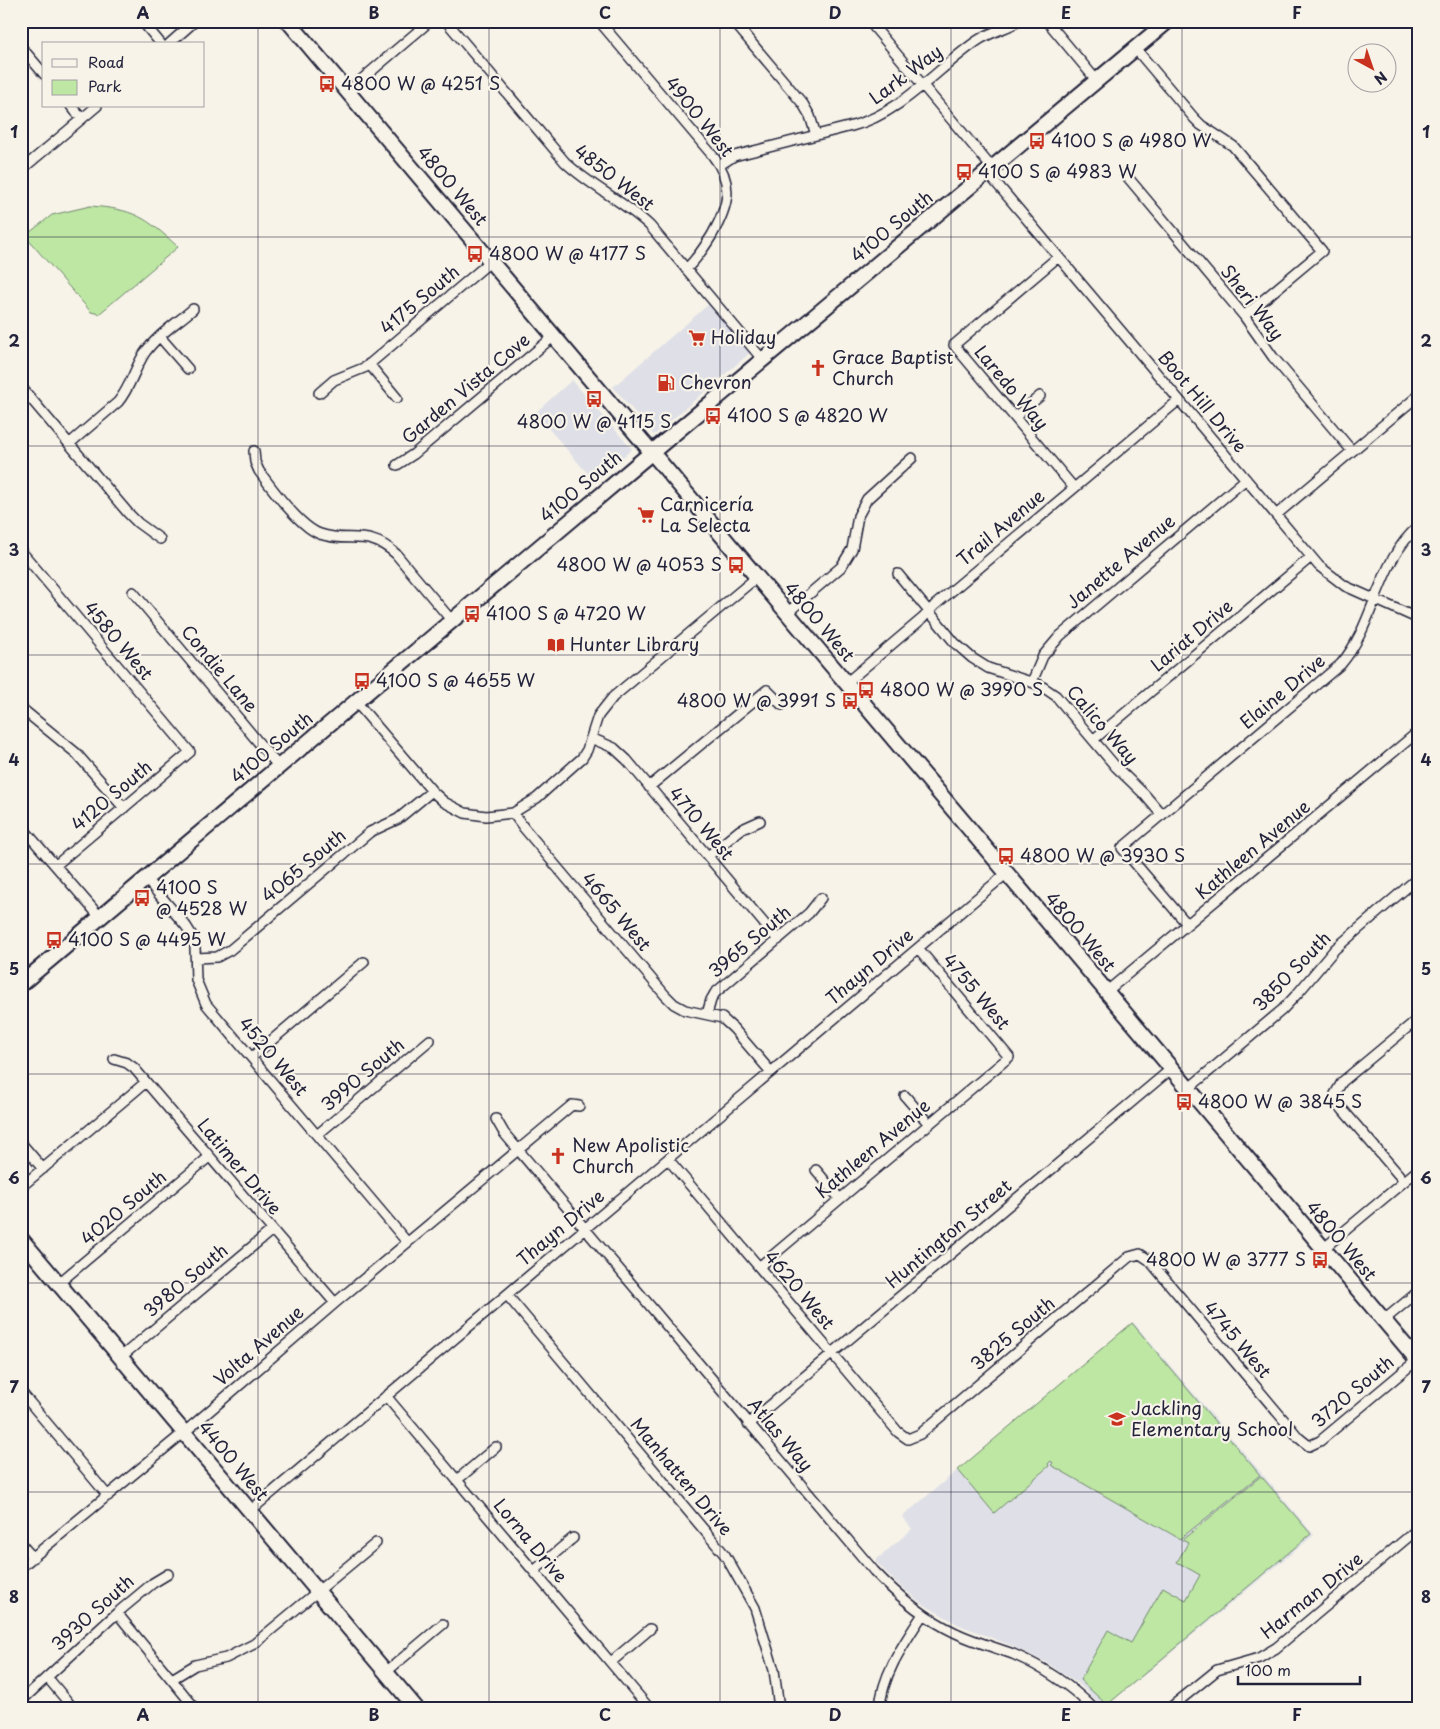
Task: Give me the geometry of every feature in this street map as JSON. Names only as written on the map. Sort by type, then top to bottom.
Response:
[{"type":"main road","name":"4800 West","points":[[288,21],[1418,1361]]},
{"type":"main road","name":"4100 South","points":[[21,984],[652,452],[1168,21]]},
{"type":"main road","name":"4400 West","points":[[21,1239],[416,1708]]},
{"type":"street","points":[[142,21],[159,42]]},
{"type":"street","points":[[171,42],[195,21]]},
{"type":"street","points":[[347,92],[430,21]]},
{"type":"street","name":"4850 West","points":[[446,21],[566,162],[585,179],[644,220],[763,360]]},
{"type":"street","name":"4900 West","points":[[598,21],[720,165],[725,176],[727,187],[726,208],[700,255],[686,269]]},
{"type":"street","points":[[733,21],[803,104],[810,116],[816,135]]},
{"type":"street","name":"Boot Hill Drive","points":[[868,21],[923,86],[1058,257],[1311,557],[1336,580],[1374,600],[1419,619]]},
{"type":"street","name":"Lark Way","points":[[720,165],[734,156],[871,120],[890,111],[977,41],[992,32],[1019,21]]},
{"type":"street","points":[[1047,21],[1097,81]]},
{"type":"street","points":[[21,47],[42,72]]},
{"type":"street","points":[[1135,48],[1194,118],[1233,146],[1322,251],[1244,316]]},
{"type":"street","points":[[73,108],[82,119]]},
{"type":"street","points":[[21,170],[95,108]]},
{"type":"street","name":"Sheri Way","points":[[1125,174],[1244,316],[1274,357],[1352,451]]},
{"type":"street","name":"Laredo Way","points":[[1058,257],[954,345],[1074,488]]},
{"type":"street","name":"4175 South","points":[[318,393],[334,380],[361,370],[369,364],[491,261]]},
{"type":"street","points":[[69,444],[123,396],[145,352],[193,309]]},
{"type":"street","name":"Garden Vista Cove","points":[[397,465],[414,454],[554,336]]},
{"type":"street","points":[[160,337],[188,369]]},
{"type":"street","points":[[369,364],[397,398]]},
{"type":"street","points":[[21,387],[128,513],[160,539]]},
{"type":"street","points":[[1014,417],[1040,396]]},
{"type":"street","points":[[1276,516],[1419,396]]},
{"type":"street","name":"Trail Avenue","points":[[846,683],[1179,400]]},
{"type":"street","points":[[254,451],[255,462],[259,471],[303,523],[313,530],[326,535],[364,537],[384,545],[396,554],[452,621]]},
{"type":"street","points":[[787,613],[841,567],[852,549],[858,516],[866,499],[912,458]]},
{"type":"street","name":"Janette Avenue","points":[[1032,682],[1046,650],[1060,636],[1246,479]]},
{"type":"street","name":"Elaine Drive","points":[[1187,924],[1122,848],[1341,664],[1353,648],[1397,550],[1405,539],[1419,526]]},
{"type":"street","name":"4580 West","points":[[21,551],[190,752]]},
{"type":"street","name":"Lariat Drive","points":[[1093,740],[1311,557]]},
{"type":"street","name":"Calico Way","points":[[898,574],[961,649],[972,658],[994,670],[1044,687],[1056,696],[1116,767],[1144,794],[1162,815]]},
{"type":"street","points":[[356,702],[432,791],[444,802],[454,808],[474,815],[500,816],[513,813],[537,798],[576,766],[587,750],[598,716],[613,697],[757,577]]},
{"type":"street","name":"Condie Lane","points":[[133,592],[279,767]]},
{"type":"street","points":[[649,788],[767,690],[782,705]]},
{"type":"street","points":[[21,708],[80,757],[124,808]]},
{"type":"street","name":"Kathleen Avenue","points":[[1106,992],[1419,731]]},
{"type":"street","name":"4710 West","points":[[591,738],[614,748],[627,760],[778,940]]},
{"type":"street","name":"4120 South","points":[[56,865],[190,752]]},
{"type":"street","name":"4065 South","points":[[196,958],[217,957],[230,950],[370,832],[398,819],[432,791]]},
{"type":"street","name":"4665 West","points":[[513,813],[665,995],[674,1004],[685,1010],[717,1016],[728,1023],[771,1072]]},
{"type":"street","points":[[708,856],[740,830],[760,821]]},
{"type":"street","points":[[21,826],[100,918]]},
{"type":"street","name":"Thayn Drive","points":[[250,1511],[1007,873]]},
{"type":"street","name":"3850 South","points":[[1188,1088],[1282,1010],[1335,949],[1419,877]]},
{"type":"street","name":"4520 West","points":[[146,879],[190,932],[194,942],[196,980],[203,998],[407,1242]]},
{"type":"street","name":"3965 South","points":[[707,1014],[715,993],[809,913],[821,898]]},
{"type":"street","name":"4755 West","points":[[918,948],[1009,1057]]},
{"type":"street","points":[[252,1057],[364,962]]},
{"type":"street","points":[[1404,1181],[1340,1106],[1335,1094],[1342,1082],[1419,1018]]},
{"type":"street","name":"3990 South","points":[[317,1135],[430,1040]]},
{"type":"street","name":"Kathleen Avenue","points":[[759,1267],[1009,1057]]},
{"type":"street","name":"Latimer Drive","points":[[114,1059],[130,1065],[146,1082],[334,1303]]},
{"type":"street","name":"Huntington Street","points":[[748,1424],[1171,1069]]},
{"type":"street","points":[[21,1187],[146,1082]]},
{"type":"street","points":[[905,1096],[929,1124]]},
{"type":"street","name":"Volta Avenue","points":[[21,1567],[108,1496],[407,1242],[572,1106],[578,1106]]},
{"type":"street","name":"Atlas Way","points":[[496,1119],[504,1132],[748,1424],[894,1592],[923,1614],[961,1635],[1015,1655],[1039,1667],[1064,1683],[1093,1708]]},
{"type":"street","points":[[21,1143],[43,1169]]},
{"type":"street","name":"4020 South","points":[[59,1284],[210,1157]]},
{"type":"street","name":"4620 West","points":[[668,1159],[898,1432],[908,1439]]},
{"type":"street","points":[[1323,1249],[1419,1169]]},
{"type":"street","points":[[816,1170],[840,1199]]},
{"type":"street","name":"3980 South","points":[[121,1357],[272,1230]]},
{"type":"street","name":"3825 South","points":[[908,1439],[920,1434],[1129,1257],[1140,1254]]},
{"type":"street","name":"4745 West","points":[[1140,1254],[1149,1260],[1299,1438],[1309,1446]]},
{"type":"street","points":[[1384,1320],[1419,1291]]},
{"type":"street","name":"Manhatten Drive","points":[[507,1295],[725,1555],[755,1608],[774,1670],[779,1708]]},
{"type":"street","name":"3720 South","points":[[1309,1446],[1320,1441],[1418,1361]]},
{"type":"street","points":[[21,1392],[108,1496]]},
{"type":"street","name":"Lorna Drive","points":[[386,1396],[649,1708]]},
{"type":"street","points":[[457,1480],[496,1448]]},
{"type":"street","name":"Harman Drive","points":[[1170,1708],[1217,1670],[1259,1658],[1276,1648],[1419,1528]]},
{"type":"street","points":[[534,1572],[573,1538]]},
{"type":"street","points":[[21,1544],[34,1558]]},
{"type":"street","points":[[172,1680],[195,1665],[226,1658],[254,1644],[376,1544]]},
{"type":"street","name":"3930 South","points":[[21,1701],[117,1613],[153,1582],[168,1574]]},
{"type":"street","points":[[117,1613],[195,1708]]},
{"type":"street","points":[[880,1708],[885,1682],[902,1648],[923,1614]]},
{"type":"street","points":[[386,1672],[443,1624]]},
{"type":"street","points":[[610,1662],[650,1629]]},
{"type":"street","points":[[47,1677],[73,1708]]},
{"type":"shaded area","points":[[709,304],[750,353],[654,435],[613,387]]},
{"type":"shaded area","points":[[572,380],[632,449],[595,482],[535,413]]},
{"type":"shaded area","name":"Jackling Elementary School","points":[[1133,1322],[1314,1535],[1104,1708],[1081,1686],[1047,1663],[1010,1645],[959,1625],[921,1603],[899,1585],[875,1561],[912,1529],[902,1517]]},
{"type":"green space","points":[[90,206],[118,209],[138,216],[157,228],[178,247],[99,314],[91,312],[25,236],[52,215]]},
{"type":"green space","points":[[1132,1323],[1260,1475],[1180,1539],[1051,1465],[1053,1463],[1051,1461],[1048,1464],[1049,1466],[994,1513],[958,1470]]},
{"type":"green space","points":[[1261,1476],[1311,1534],[1107,1705],[1080,1680],[1108,1630],[1131,1643],[1163,1587],[1186,1600],[1200,1575],[1177,1562],[1188,1543],[1182,1540]]},
{"type":"place","name":"4800 W @ 4251 S","points":[[327,84]]},
{"type":"place","name":"4100 S @ 4980 W","points":[[1037,141]]},
{"type":"place","name":"4100 S @ 4983 W","points":[[964,172]]},
{"type":"place","name":"4800 W @ 4177 S","points":[[475,254]]},
{"type":"place","name":"Holiday","points":[[697,338]]},
{"type":"place","name":"Grace Baptist Church","points":[[818,368]]},
{"type":"place","name":"Chevron","points":[[666,383]]},
{"type":"place","name":"4800 W @ 4115 S","points":[[594,399]]},
{"type":"place","name":"4100 S @ 4820 W","points":[[713,416]]},
{"type":"place","name":"Carnicería La Selecta","points":[[646,515]]},
{"type":"place","name":"4800 W @ 4053 S","points":[[736,565]]},
{"type":"place","name":"4100 S @ 4720 W","points":[[472,614]]},
{"type":"place","name":"Hunter Library","points":[[556,645]]},
{"type":"place","name":"4100 S @ 4655 W","points":[[362,681]]},
{"type":"place","name":"4800 W @ 3990 S","points":[[866,690]]},
{"type":"place","name":"4800 W @ 3991 S","points":[[850,701]]},
{"type":"place","name":"4800 W @ 3930 S","points":[[1006,856]]},
{"type":"place","name":"4100 S @ 4528 W","points":[[142,898]]},
{"type":"place","name":"4100 S @ 4495 W","points":[[54,940]]},
{"type":"place","name":"4800 W @ 3845 S","points":[[1184,1102]]},
{"type":"place","name":"New Apolistic Church","points":[[558,1156]]},
{"type":"place","name":"4800 W @ 3777 S","points":[[1320,1260]]},
{"type":"place","name":"Jackling Elementary School","points":[[1117,1419]]}]
